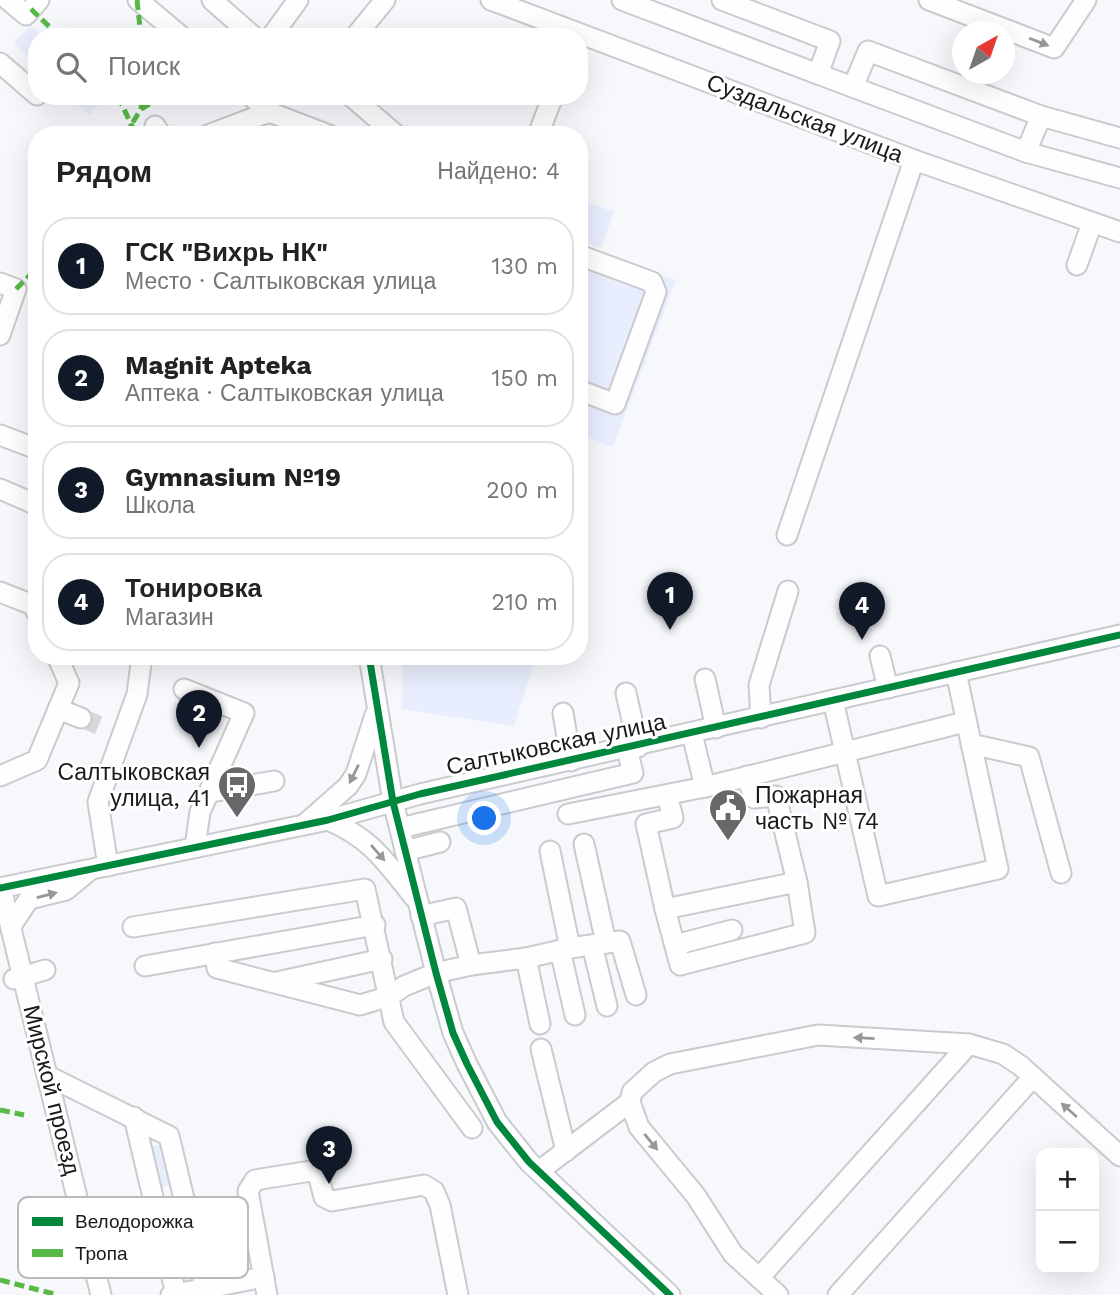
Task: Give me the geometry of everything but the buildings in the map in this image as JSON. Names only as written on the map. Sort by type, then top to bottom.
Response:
[{"type":"street","points":[[8,0],[26,15],[39,0]]},
{"type":"street","points":[[138,0],[171,28]]},
{"type":"street","points":[[212,0],[244,28]]},
{"type":"street","points":[[278,28],[298,0]]},
{"type":"street","points":[[363,28],[385,0]]},
{"type":"street","name":"Суздальская улица","points":[[491,0],[561,28]]},
{"type":"street","points":[[622,0],[1026,152],[1120,178]]},
{"type":"street","points":[[722,0],[830,41],[818,74]]},
{"type":"street","points":[[929,0],[1054,48],[1086,0]]},
{"type":"street","name":"Суздальская улица","points":[[588,38],[1120,232]]},
{"type":"street","points":[[853,87],[868,51],[1041,116],[1120,138]]},
{"type":"street","points":[[0,63],[28,87]]},
{"type":"street","points":[[261,105],[269,112],[306,126]]},
{"type":"street","points":[[361,105],[386,126]]},
{"type":"street","points":[[541,126],[550,105]]},
{"type":"street","points":[[232,126],[269,112]]},
{"type":"street","points":[[1026,152],[1041,116]]},
{"type":"street","points":[[787,535],[914,159]]},
{"type":"street","points":[[1077,265],[1092,223]]},
{"type":"street","points":[[588,258],[652,282],[656,292],[615,404],[588,394]]},
{"type":"street","points":[[0,283],[16,289],[0,335]]},
{"type":"street","points":[[0,435],[28,446]]},
{"type":"street","points":[[0,489],[28,501]]},
{"type":"street","points":[[761,718],[759,685],[788,591]]},
{"type":"street","points":[[0,592],[28,603]]},
{"type":"street","name":"Салтыковская улица","points":[[1,888],[302,826],[393,802],[1120,635]]},
{"type":"street","points":[[880,656],[888,688]]},
{"type":"street","points":[[0,776],[37,760],[69,683],[61,665]]},
{"type":"street","points":[[5,921],[29,899],[66,890],[100,868],[98,802],[115,731],[137,694],[141,665]]},
{"type":"street","points":[[370,665],[393,802],[419,908],[453,1033],[482,1096],[497,1122],[539,1171],[670,1295]]},
{"type":"street","points":[[833,700],[878,896],[998,869],[956,672]]},
{"type":"street","points":[[705,679],[716,728]]},
{"type":"street","points":[[184,689],[244,713],[200,813],[195,847]]},
{"type":"street","points":[[400,828],[633,773],[633,748],[626,693]]},
{"type":"street","points":[[58,709],[80,718]]},
{"type":"street","points":[[302,826],[348,786],[356,774],[377,710]]},
{"type":"street","points":[[563,713],[570,761]]},
{"type":"street","points":[[568,814],[705,787],[965,722]]},
{"type":"street","points":[[692,734],[705,787]]},
{"type":"street","points":[[971,744],[1029,757],[1061,873]]},
{"type":"street","points":[[667,795],[673,818],[646,824],[680,965],[805,933],[798,888],[776,796],[754,798],[747,776]]},
{"type":"street","points":[[211,792],[274,780]]},
{"type":"street","points":[[328,820],[356,832],[372,845],[419,908]]},
{"type":"street","points":[[405,851],[440,842]]},
{"type":"street","points":[[584,844],[607,1006]]},
{"type":"street","points":[[550,851],[575,1014]]},
{"type":"street","name":"Мирской проезд","points":[[1,888],[11,953],[48,1076],[77,1197]]},
{"type":"street","points":[[133,927],[365,888],[383,959],[394,1023],[472,1128]]},
{"type":"street","points":[[665,909],[719,898],[727,909],[798,888]]},
{"type":"street","points":[[419,908],[456,908],[471,965]]},
{"type":"street","points":[[145,966],[375,925]]},
{"type":"street","points":[[675,945],[732,930]]},
{"type":"street","points":[[215,953],[217,968],[360,1005],[390,996],[404,986],[436,973],[620,941],[636,995]]},
{"type":"street","points":[[526,958],[540,1024]]},
{"type":"street","points":[[273,982],[383,959]]},
{"type":"street","points":[[18,978],[45,970]]},
{"type":"street","points":[[778,1295],[733,1254],[696,1196],[645,1136],[630,1102],[632,1092],[643,1080],[670,1063],[818,1035],[969,1044],[1003,1054],[1033,1077],[1120,1156]]},
{"type":"street","points":[[759,1278],[969,1044]]},
{"type":"street","points":[[541,1049],[566,1151]]},
{"type":"street","points":[[48,1076],[169,1136],[184,1197]]},
{"type":"street","points":[[838,1295],[1033,1077]]},
{"type":"street","points":[[539,1171],[630,1102]]},
{"type":"street","points":[[134,1117],[152,1195],[182,1189]]},
{"type":"street","points":[[173,1295],[265,1286],[248,1191],[255,1180],[317,1170],[324,1197],[332,1201],[424,1185],[433,1191],[440,1205],[458,1295]]},
{"type":"shaded area","points":[[28,28],[28,56],[14,43]]},
{"type":"shaded area","points":[[78,105],[98,105],[89,115]]},
{"type":"shaded area","points":[[588,202],[614,212],[601,248],[588,243]]},
{"type":"shaded area","points":[[588,247],[676,280],[613,447],[588,437]]},
{"type":"shaded area","points":[[403,665],[533,665],[514,726],[402,709]]},
{"type":"shaded area","points":[[166,1143],[176,1184],[156,1189],[146,1148]]},
{"type":"shaded area","points":[[178,1278],[201,1278],[179,1284]]},
{"type":"tunnel","points":[[81,718],[106,728]]},
{"type":"marked path","points":[[137,0],[140,28]]},
{"type":"marked path","points":[[31,9],[51,28]]},
{"type":"marked path","points":[[122,105],[132,126]]},
{"type":"marked path","points":[[131,126],[141,105]]},
{"type":"marked path","points":[[141,109],[148,105]]},
{"type":"marked path","points":[[16,289],[28,277]]},
{"type":"marked path","points":[[0,1110],[24,1115]]},
{"type":"marked path","points":[[0,1280],[58,1295]]},
{"type":"cycle path","points":[[0,888],[328,820],[420,794],[1120,635]]},
{"type":"cycle path","points":[[370,665],[393,802],[436,973],[453,1033],[467,1064],[497,1122],[529,1162],[670,1295]]},
{"type":"place","name":"ГСК \"Вихрь НК\"","points":[[670,630]]},
{"type":"place","name":"Тонировка","points":[[862,640]]},
{"type":"place","name":"Magnit Apteka","points":[[199,748]]},
{"type":"place","name":"Салтыковская улица, 41","points":[[237,819]]},
{"type":"place","name":"Пожарная часть № 74","points":[[728,842]]},
{"type":"place","name":"Gymnasium №19","points":[[329,1184]]}]
